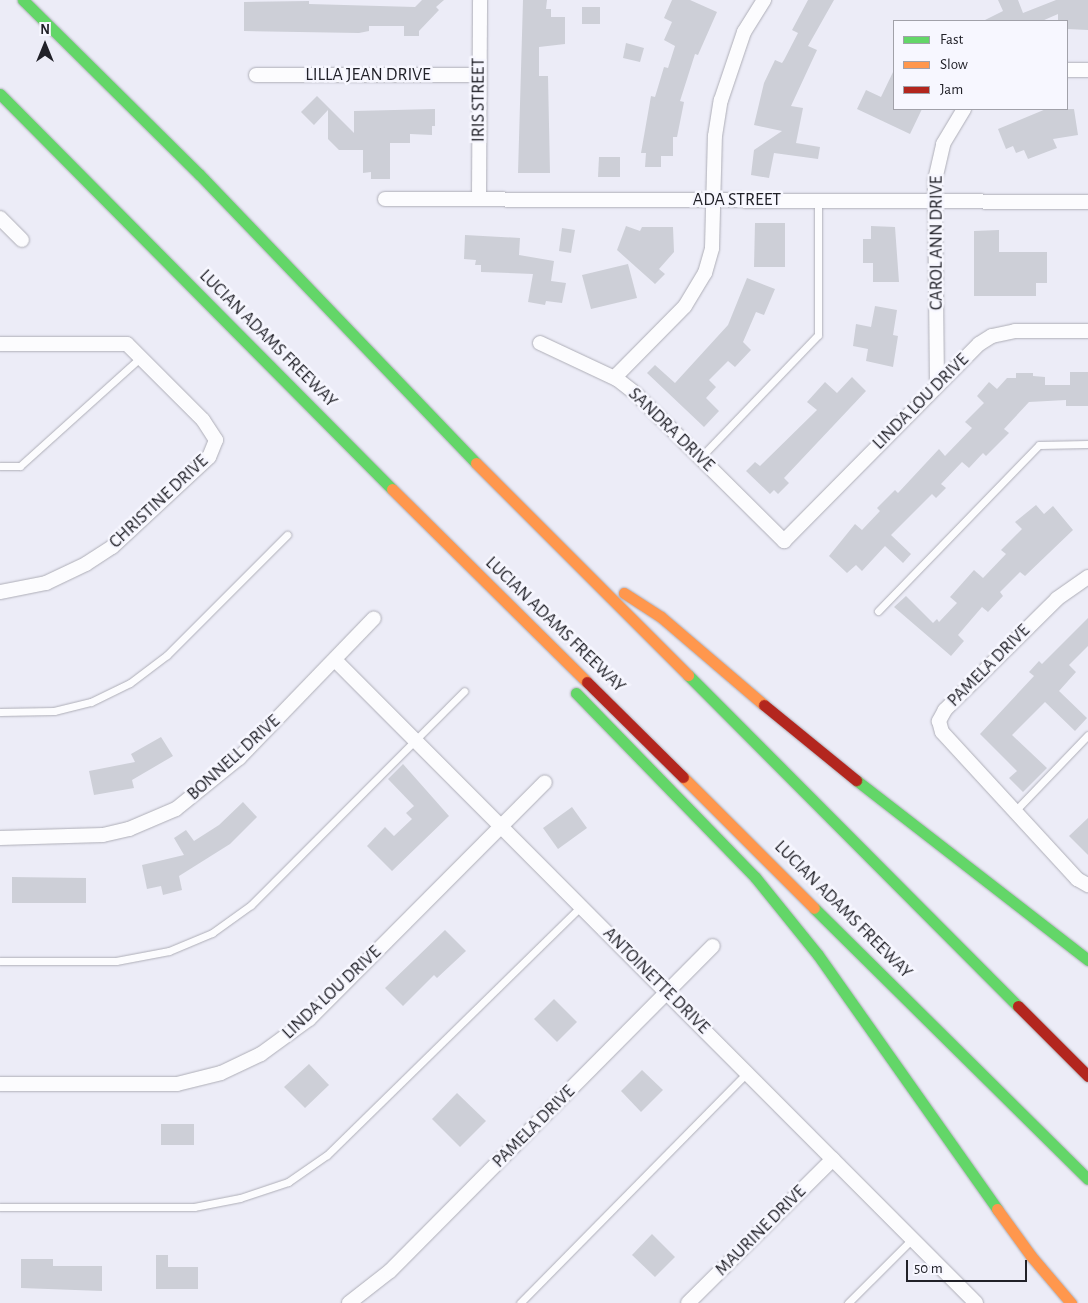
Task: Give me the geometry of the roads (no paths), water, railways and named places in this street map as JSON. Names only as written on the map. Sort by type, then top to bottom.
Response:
[{"type":"highway","points":[[23,0],[192,168],[430,416],[1088,1076]]},
{"type":"highway","name":"LUCIAN ADAMS FREEWAY","points":[[2,96],[1088,1179]]},
{"type":"highway","points":[[582,567],[661,617],[814,748],[1088,960]]},
{"type":"highway","points":[[500,593],[566,681],[768,892],[861,1014],[1032,1256],[1072,1303]]},
{"type":"street","name":"IRIS STREET","points":[[479,199],[480,0]]},
{"type":"street","points":[[617,379],[618,374],[685,306],[699,285],[712,248],[715,200],[715,136],[721,100],[744,32],[764,0]]},
{"type":"street","points":[[1068,70],[1088,70]]},
{"type":"street","name":"LILLA JEAN DRIVE","points":[[256,75],[479,75]]},
{"type":"street","name":"CAROL ANN DRIVE","points":[[937,385],[935,180],[942,144],[963,110]]},
{"type":"street","name":"ADA STREET","points":[[385,199],[1088,202]]},
{"type":"street","points":[[0,218],[22,240]]},
{"type":"street","name":"LINDA LOU DRIVE","points":[[784,541],[937,385],[992,336],[1015,331],[1088,331]]},
{"type":"street","name":"SANDRA DRIVE","points":[[540,343],[617,379],[636,394],[784,541]]},
{"type":"street","name":"CHRISTINE DRIVE","points":[[0,344],[127,344],[213,431],[216,440],[209,457],[112,547],[86,564],[35,587],[0,592]]},
{"type":"street","name":"PAMELA DRIVE","points":[[1015,811],[940,730],[939,721],[945,710],[1058,598],[1088,577]]},
{"type":"street","name":"BONNELL DRIVE","points":[[0,838],[103,835],[128,829],[176,809],[239,758],[374,618]]},
{"type":"street","name":"ANTOINETTE DRIVE","points":[[335,660],[976,1303]]},
{"type":"street","name":"LINDA LOU DRIVE","points":[[0,1084],[154,1086],[199,1080],[242,1065],[288,1037],[309,1019],[545,782]]},
{"type":"street","points":[[1015,811],[1077,879],[1088,885]]},
{"type":"street","name":"PAMELA DRIVE","points":[[349,1303],[390,1271],[713,946]]},
{"type":"street","name":"MAURINE DRIVE","points":[[688,1303],[833,1159]]},
{"type":"lane","points":[[700,459],[818,335],[818,201]]},
{"type":"lane","points":[[0,466],[20,466],[141,357]]},
{"type":"lane","points":[[878,611],[1039,444],[1088,444]]},
{"type":"lane","points":[[0,712],[54,711],[91,702],[130,683],[167,655],[286,535]]},
{"type":"lane","points":[[0,961],[116,961],[169,951],[212,933],[251,905],[414,738],[464,691]]},
{"type":"lane","points":[[1015,811],[1088,735]]},
{"type":"lane","points":[[0,1207],[194,1207],[240,1198],[288,1182],[327,1155],[438,1050],[581,906]]},
{"type":"lane","points":[[520,1303],[747,1073]]},
{"type":"lane","points":[[848,1303],[912,1239]]}]
